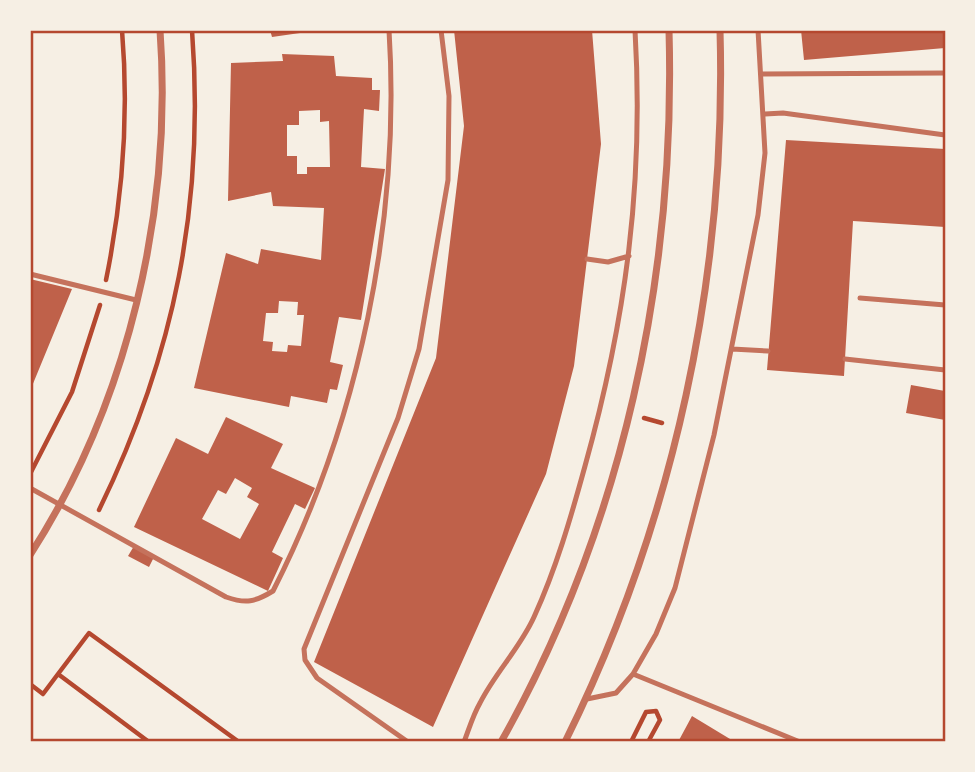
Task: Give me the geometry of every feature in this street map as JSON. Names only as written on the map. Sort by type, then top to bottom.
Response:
[{"type":"street","points":[[30,555],[61,504],[104,404],[136,300],[158,182],[162,122],[160,30]]},
{"type":"street","points":[[501,742],[563,616],[600,517],[630,415],[652,310],[666,204],[671,98],[669,30]]},
{"type":"street","points":[[565,742],[587,699],[644,552],[679,426],[701,325],[716,209],[722,91],[720,30]]},
{"type":"lane","points":[[30,488],[226,597],[242,603],[255,602],[272,591],[310,505],[340,422],[373,288],[388,161],[389,30]]},
{"type":"lane","points":[[408,742],[317,678],[305,660],[304,649],[398,418],[419,349],[448,180],[449,96],[441,30]]},
{"type":"lane","points":[[464,742],[480,703],[533,619],[571,518],[604,396],[623,309],[629,256],[639,95],[635,30]]},
{"type":"lane","points":[[587,699],[616,693],[634,674],[656,634],[675,588],[733,349],[758,215],[765,153],[765,114],[758,30]]},
{"type":"lane","points":[[762,75],[945,73]]},
{"type":"lane","points":[[765,114],[783,113],[945,135]]},
{"type":"lane","points":[[587,259],[608,262],[629,256]]},
{"type":"lane","points":[[30,274],[136,300]]},
{"type":"lane","points":[[860,298],[945,305]]},
{"type":"lane","points":[[733,349],[768,351]]},
{"type":"lane","points":[[845,359],[945,370]]},
{"type":"lane","points":[[634,674],[800,742]]},
{"type":"path","points":[[30,475],[72,392],[104,292],[121,195],[125,146],[126,97],[122,30]]},
{"type":"path","points":[[93,522],[126,454],[153,383],[174,310],[188,236],[195,161],[196,86],[192,30]]},
{"type":"path","points":[[630,415],[679,426]]},
{"type":"path","points":[[30,684],[43,694],[89,633],[239,742]]},
{"type":"path","points":[[58,674],[149,742]]},
{"type":"path","points":[[631,742],[646,712],[651,710],[659,714],[660,720],[648,742]]},
{"type":"building","points":[[270,30],[314,30],[314,31],[272,37]]},
{"type":"building","points":[[454,30],[592,30],[601,144],[574,366],[546,474],[433,727],[314,662],[436,358],[464,126]]},
{"type":"building","points":[[801,30],[945,30],[945,48],[804,60]]},
{"type":"building","points":[[282,54],[334,56],[336,76],[372,78],[372,90],[380,90],[379,111],[364,109],[361,167],[385,169],[361,320],[339,317],[330,362],[343,365],[337,390],[330,389],[327,403],[291,396],[289,407],[194,388],[226,253],[258,264],[261,249],[321,260],[324,208],[273,206],[271,192],[228,201],[231,63],[283,61]],"holes":[[[320,110],[320,122],[329,121],[330,167],[307,167],[307,174],[297,174],[297,156],[287,156],[287,125],[299,125],[299,111]],[[279,301],[298,302],[297,315],[304,315],[301,346],[288,345],[287,352],[272,351],[273,342],[263,341],[266,313],[278,313]]]},
{"type":"building","points":[[786,140],[945,149],[945,227],[853,221],[844,376],[767,370]]},
{"type":"building","points":[[30,279],[72,289],[30,391]]},
{"type":"building","points":[[911,385],[945,391],[945,420],[906,413]]},
{"type":"building","points":[[226,417],[283,444],[271,468],[315,488],[305,509],[295,504],[272,552],[283,558],[268,591],[134,527],[176,438],[208,454]],"holes":[[[235,478],[252,488],[247,497],[259,504],[240,539],[202,519],[218,490],[226,494]]]},
{"type":"building","points":[[134,546],[154,557],[149,567],[128,556]]},
{"type":"building","points":[[692,716],[735,742],[678,742]]}]
